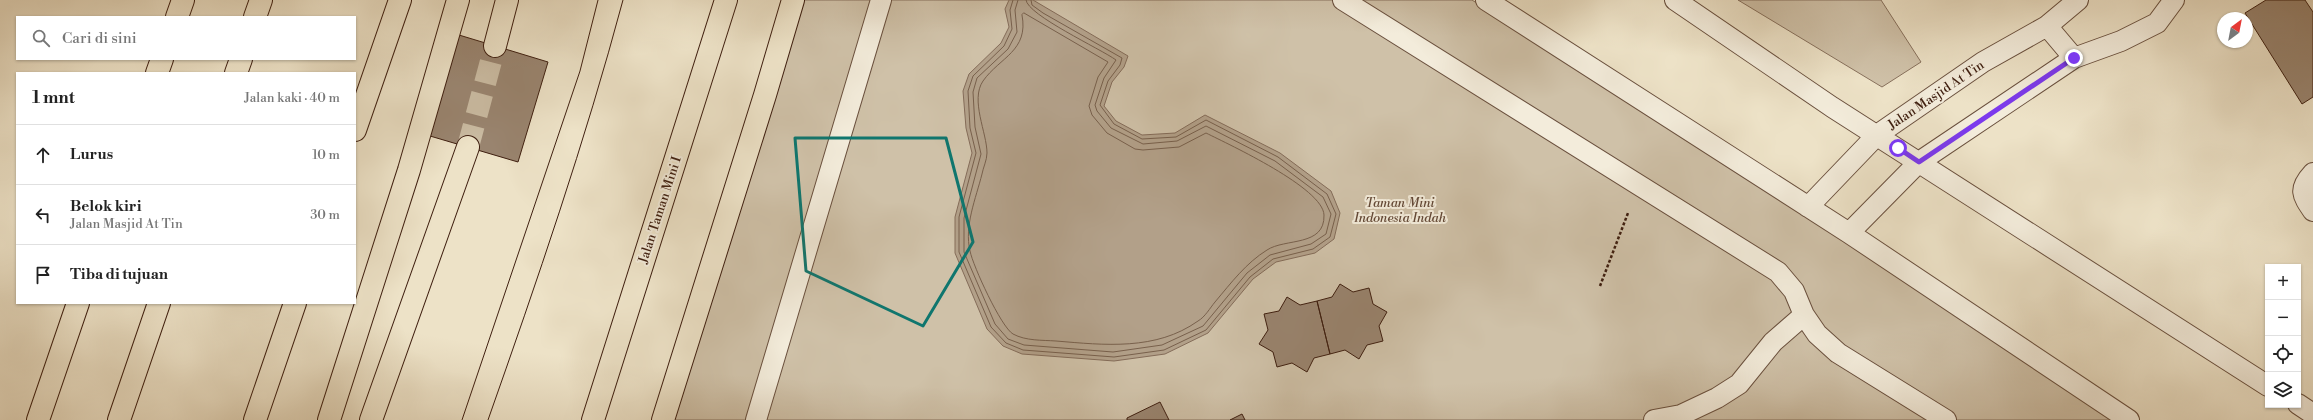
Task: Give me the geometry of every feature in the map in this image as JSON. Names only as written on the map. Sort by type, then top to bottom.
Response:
[{"type":"main road","points":[[177,16],[183,0]]},
{"type":"main road","points":[[255,16],[261,0]]},
{"type":"main road","points":[[356,127],[400,0]]},
{"type":"main road","points":[[329,420],[409,170],[458,0]]},
{"type":"main road","points":[[495,46],[507,0]]},
{"type":"main road","name":"Jalan Taman Mini I","points":[[593,420],[726,0]]},
{"type":"main road","points":[[663,420],[765,95],[793,0]]},
{"type":"main road","points":[[157,72],[162,60]]},
{"type":"main road","points":[[236,72],[241,60]]},
{"type":"main road","points":[[371,420],[468,147]]},
{"type":"main road","points":[[38,420],[78,304]]},
{"type":"main road","points":[[119,420],[159,304]]},
{"type":"main road","points":[[255,420],[295,304]]},
{"type":"lane","points":[[756,420],[881,0]]},
{"type":"lane","points":[[1343,0],[1778,272],[1794,291],[1804,315],[1817,334],[1838,353],[1946,420]]},
{"type":"lane","points":[[1486,0],[1808,207],[2129,420]]},
{"type":"lane","points":[[1675,0],[1825,103],[2265,384]]},
{"type":"lane","name":"Jalan Masjid At Tin","points":[[1808,207],[1877,135],[1983,62],[2047,26],[2078,0]]},
{"type":"lane","points":[[1849,234],[1919,162],[2074,58],[2121,41],[2157,23],[2174,0]]},
{"type":"lane","points":[[2047,26],[2074,58]]},
{"type":"lane","points":[[2313,173],[2303,187],[2303,197],[2313,211]]},
{"type":"lane","points":[[1654,420],[1681,415],[1717,398],[1739,384],[1773,342],[1804,315]]},
{"type":"lane","points":[[2301,406],[2313,414]]},
{"type":"path","points":[[1600,286],[1622,227]]},
{"type":"highlighted area","points":[[795,138],[946,138],[973,242],[923,326],[806,271]]},
{"type":"green space","name":"Taman Mini Indonesia Indah","points":[[800,0],[1472,0],[2126,420],[673,420]]},
{"type":"green space","points":[[1738,0],[1881,0],[1921,62],[1882,87]]},
{"type":"water","points":[[1009,0],[1033,0],[1128,56],[1124,67],[1112,82],[1104,106],[1116,121],[1142,135],[1175,133],[1205,115],[1280,153],[1331,191],[1340,213],[1334,239],[1315,253],[1276,262],[1253,279],[1208,333],[1165,354],[1114,361],[1022,354],[1003,346],[987,329],[955,253],[955,217],[972,153],[966,128],[963,91],[969,74],[1001,43],[1009,27],[1005,9]]},
{"type":"building","points":[[2266,0],[2305,0],[2313,12],[2313,97],[2302,104],[2253,26],[2253,12],[2247,12]]},
{"type":"building","points":[[459,35],[548,62],[518,162],[430,136]]},
{"type":"building","points":[[1340,284],[1353,292],[1369,288],[1373,304],[1387,312],[1379,326],[1383,341],[1367,345],[1359,359],[1345,350],[1330,354],[1317,301],[1332,297]]},
{"type":"building","points":[[1287,297],[1300,305],[1317,301],[1330,354],[1314,358],[1307,372],[1292,363],[1277,367],[1273,352],[1259,344],[1268,330],[1264,314],[1279,311]]},
{"type":"building","points":[[1160,402],[1169,420],[1127,420],[1127,418]]},
{"type":"building","points":[[1242,414],[1245,420],[1230,420]]},
{"type":"tunnel","points":[[468,147],[495,46]]},
{"type":"tram line","points":[[462,420],[580,71],[598,0]]},
{"type":"tram line","points":[[488,420],[577,159],[623,0]]},
{"type":"route","points":[[1898,148],[1919,162],[2074,58]]}]
